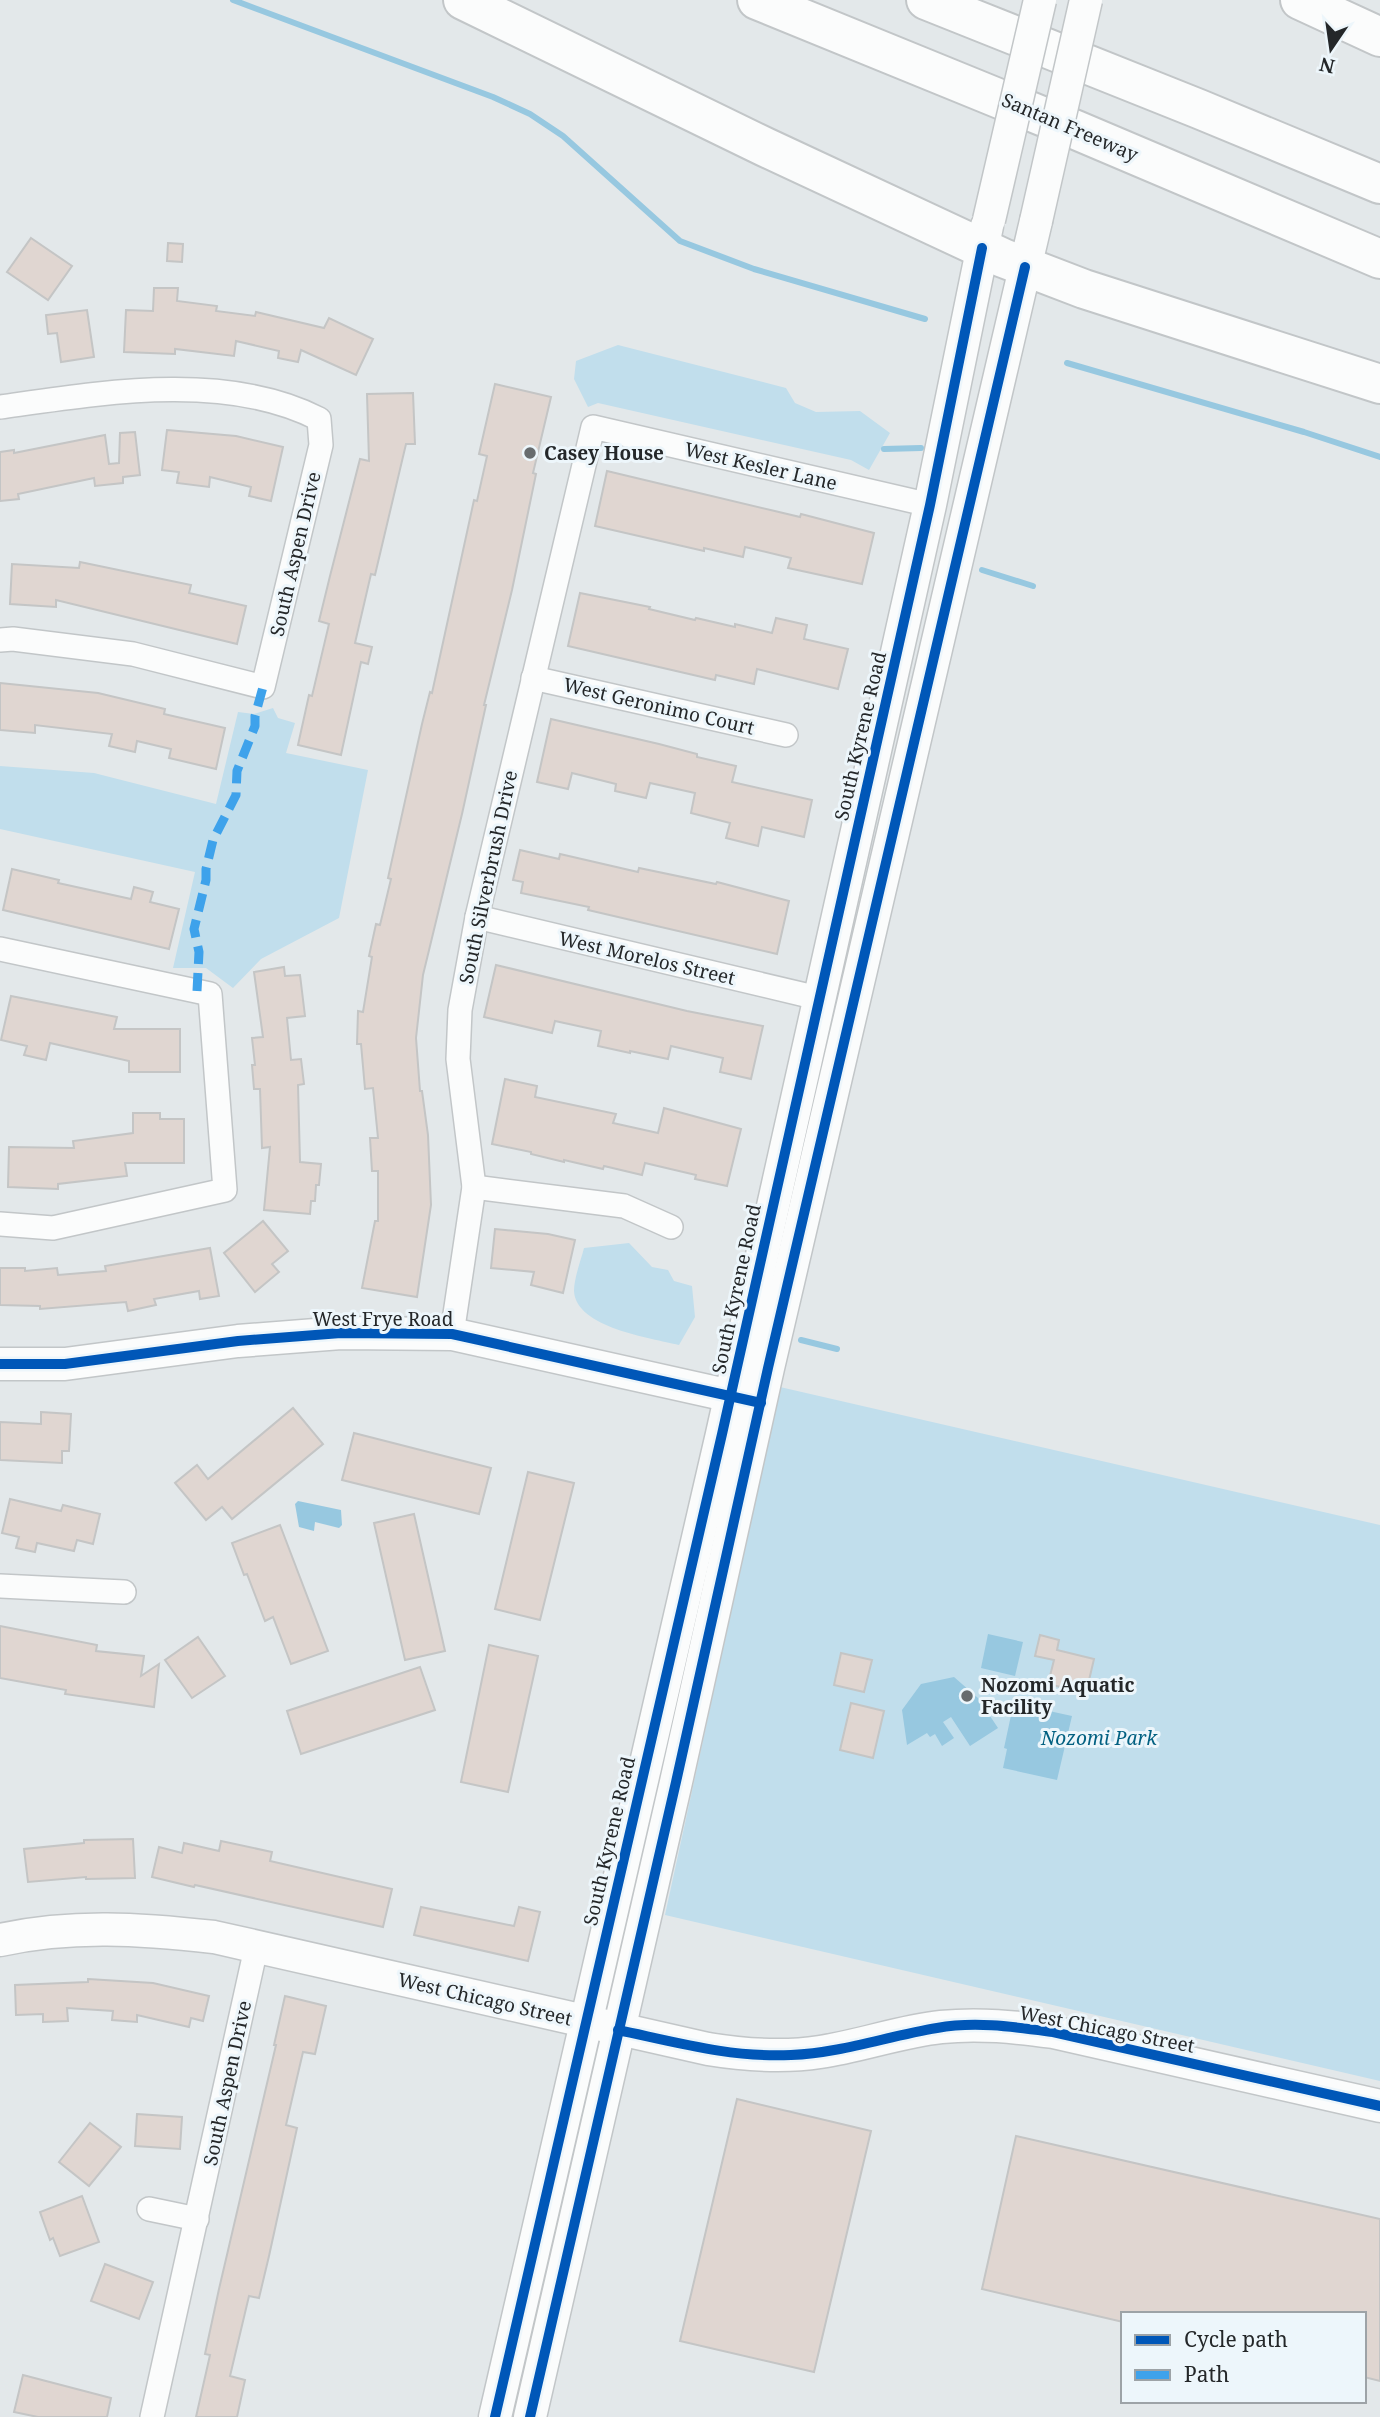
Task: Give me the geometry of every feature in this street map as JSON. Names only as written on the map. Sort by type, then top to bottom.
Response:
[{"type":"highway","points":[[463,0],[765,147],[986,234],[1025,267],[1084,289],[1380,384]]},
{"type":"highway","name":"Santan Freeway","points":[[757,0],[1083,133],[1380,259]]},
{"type":"highway","points":[[926,0],[1380,184]]},
{"type":"highway","points":[[1300,0],[1380,37]]},
{"type":"main road","name":"South Kyrene Road","points":[[495,2417],[730,1395],[1040,0]]},
{"type":"main road","points":[[530,2417],[761,1403],[1087,0]]},
{"type":"main road","points":[[921,712],[912,683],[938,559],[929,505]]},
{"type":"main road","name":"West Frye Road","points":[[0,1364],[65,1364],[238,1341],[341,1333],[452,1334],[761,1403]]},
{"type":"main road","name":"West Chicago Street","points":[[0,1940],[55,1931],[137,1929],[214,1937],[618,2030],[708,2049],[752,2055],[782,2056],[820,2052],[938,2028],[977,2025],[1023,2028],[1053,2032],[1380,2106]]},
{"type":"street","name":"South Aspen Drive","points":[[0,407],[91,393],[133,390],[200,391],[246,396],[294,406],[319,419],[321,445],[263,687],[133,654],[13,639],[0,640]]},
{"type":"street","name":"West Kesler Lane","points":[[593,427],[929,505]]},
{"type":"street","name":"South Silverbrush Drive","points":[[452,1334],[474,1186],[458,1059],[460,1010],[477,917],[593,427]]},
{"type":"street","name":"West Geronimo Court","points":[[533,678],[786,735]]},
{"type":"street","name":"West Morelos Street","points":[[477,917],[818,998]]},
{"type":"street","points":[[0,949],[210,994],[225,1190],[53,1228],[0,1224]]},
{"type":"street","points":[[474,1186],[624,1206],[671,1227]]},
{"type":"street","points":[[0,1586],[124,1592]]},
{"type":"street","name":"South Aspen Drive","points":[[152,2417],[256,1948]]},
{"type":"street","points":[[149,2209],[197,2219]]},
{"type":"green space","points":[[618,345],[786,388],[795,403],[816,412],[860,411],[890,433],[869,470],[851,460],[598,403],[588,407],[574,379],[576,361]]},
{"type":"green space","points":[[273,708],[278,718],[295,723],[286,753],[368,770],[339,918],[261,959],[233,988],[206,968],[173,968],[195,872],[0,829],[0,766],[94,773],[216,804],[238,712],[254,714]]},
{"type":"green space","points":[[629,1243],[652,1267],[668,1270],[674,1281],[692,1286],[695,1317],[679,1345],[617,1329],[587,1314],[578,1304],[574,1286],[584,1248]]},
{"type":"green space","name":"Nozomi Park","points":[[780,1387],[1380,1525],[1380,2081],[665,1915]]},
{"type":"shaded area","points":[[298,1501],[341,1510],[342,1525],[339,1528],[315,1522],[314,1531],[299,1527],[295,1504]]},
{"type":"shaded area","points":[[988,1634],[1023,1642],[1015,1676],[981,1668]]},
{"type":"shaded area","points":[[954,1677],[978,1698],[998,1728],[970,1746],[951,1717],[943,1722],[954,1738],[942,1746],[935,1734],[930,1737],[927,1733],[907,1745],[902,1710],[921,1684]]},
{"type":"shaded area","points":[[1017,1704],[1072,1716],[1057,1780],[1003,1768],[1007,1749],[1004,1748],[1013,1706],[1016,1707]]},
{"type":"building","points":[[31,238],[72,266],[48,300],[7,272]]},
{"type":"building","points":[[168,243],[183,244],[182,262],[167,261]]},
{"type":"building","points":[[154,288],[178,288],[177,301],[217,306],[216,311],[255,316],[256,312],[324,328],[329,318],[373,339],[356,375],[301,350],[298,362],[278,358],[279,351],[236,341],[234,356],[175,349],[175,354],[124,352],[126,310],[153,311]]},
{"type":"building","points":[[87,310],[94,357],[61,362],[57,333],[48,334],[46,315]]},
{"type":"building","points":[[495,384],[551,397],[533,473],[536,474],[512,590],[423,975],[416,1038],[420,1091],[428,1135],[431,1205],[417,1297],[362,1288],[375,1221],[378,1221],[378,1171],[372,1171],[370,1138],[378,1138],[373,1088],[365,1089],[361,1044],[357,1044],[358,1011],[363,1012],[372,957],[369,956],[376,924],[380,925],[391,879],[388,878],[422,724],[430,692],[432,693],[474,500],[477,501],[487,456],[479,454]]},
{"type":"building","points":[[413,393],[415,444],[406,444],[375,575],[371,574],[355,643],[372,647],[368,664],[361,662],[341,755],[298,745],[329,624],[319,621],[330,576],[360,459],[369,461],[367,394]]},
{"type":"building","points":[[167,430],[236,436],[283,447],[271,501],[249,496],[251,487],[210,477],[209,487],[177,483],[179,472],[162,470]]},
{"type":"building","points":[[135,432],[140,475],[123,477],[123,483],[95,486],[94,478],[18,494],[19,499],[0,501],[0,452],[14,450],[14,453],[105,435],[109,464],[119,463],[120,433]]},
{"type":"building","points":[[607,471],[874,533],[862,584],[788,568],[791,558],[745,547],[743,557],[704,548],[704,551],[595,526]]},
{"type":"building","points":[[80,562],[191,585],[189,593],[246,606],[237,644],[56,600],[56,607],[10,604],[12,564],[79,568]]},
{"type":"building","points":[[580,593],[650,607],[649,609],[695,620],[696,618],[735,627],[735,624],[772,633],[776,618],[807,625],[804,639],[848,649],[838,689],[757,669],[754,684],[716,675],[715,680],[568,646]]},
{"type":"building","points":[[0,683],[98,693],[165,709],[164,714],[225,728],[216,769],[169,758],[171,749],[137,741],[135,752],[109,746],[112,734],[35,725],[35,733],[0,730]]},
{"type":"building","points":[[551,719],[659,744],[736,766],[732,782],[812,800],[804,837],[762,827],[758,846],[726,838],[730,823],[691,813],[695,793],[650,783],[646,798],[615,791],[616,784],[572,773],[568,789],[537,782]]},
{"type":"building","points":[[520,850],[559,859],[560,854],[638,872],[639,868],[716,884],[717,882],[789,901],[777,954],[588,910],[589,907],[521,893],[523,882],[513,880]]},
{"type":"building","points":[[12,869],[59,880],[58,883],[131,899],[134,887],[153,892],[150,902],[179,909],[169,949],[3,910]]},
{"type":"building","points":[[496,965],[687,1011],[763,1026],[751,1079],[720,1072],[723,1058],[671,1046],[668,1059],[630,1053],[598,1046],[601,1031],[555,1021],[552,1033],[484,1017]]},
{"type":"building","points":[[284,967],[285,976],[300,975],[305,1016],[287,1018],[291,1060],[301,1059],[304,1084],[298,1085],[300,1162],[321,1164],[319,1185],[316,1185],[315,1201],[311,1201],[310,1214],[264,1210],[270,1147],[262,1148],[260,1089],[254,1089],[252,1038],[263,1037],[254,972]]},
{"type":"building","points":[[11,996],[117,1017],[114,1029],[180,1029],[180,1072],[129,1072],[129,1061],[50,1043],[46,1060],[24,1055],[27,1046],[1,1040]]},
{"type":"building","points":[[505,1079],[537,1086],[535,1097],[616,1114],[613,1123],[658,1133],[664,1108],[741,1129],[727,1186],[695,1179],[696,1175],[645,1163],[642,1175],[604,1166],[603,1169],[564,1162],[492,1144]]},
{"type":"building","points":[[133,1113],[160,1113],[160,1119],[184,1119],[184,1163],[125,1163],[127,1176],[58,1184],[58,1189],[8,1187],[9,1147],[74,1148],[73,1141],[133,1133]]},
{"type":"building","points":[[263,1221],[288,1251],[272,1264],[279,1272],[255,1292],[224,1253]]},
{"type":"building","points":[[495,1229],[548,1234],[575,1240],[563,1293],[531,1285],[534,1272],[491,1268]]},
{"type":"building","points":[[210,1248],[219,1296],[200,1299],[199,1291],[154,1299],[156,1305],[128,1311],[126,1302],[40,1309],[40,1306],[0,1305],[0,1268],[25,1268],[25,1271],[57,1268],[58,1275],[106,1271],[105,1266]]},
{"type":"building","points":[[293,1408],[323,1444],[232,1519],[222,1507],[206,1520],[175,1483],[197,1465],[208,1479]]},
{"type":"building","points":[[41,1412],[71,1414],[69,1451],[62,1451],[62,1463],[0,1460],[0,1422],[41,1424]]},
{"type":"building","points":[[354,1433],[491,1468],[479,1514],[342,1480]]},
{"type":"building","points":[[528,1472],[574,1483],[540,1620],[495,1609]]},
{"type":"building","points":[[10,1499],[61,1511],[63,1505],[100,1514],[93,1544],[77,1540],[74,1551],[37,1543],[35,1552],[16,1548],[19,1537],[2,1533]]},
{"type":"building","points":[[414,1514],[445,1651],[405,1660],[374,1523]]},
{"type":"building","points":[[280,1525],[328,1651],[291,1664],[273,1617],[265,1621],[232,1543]]},
{"type":"building","points":[[0,1626],[97,1645],[96,1651],[144,1656],[141,1676],[159,1664],[154,1707],[65,1694],[66,1690],[0,1678]]},
{"type":"building","points":[[1040,1635],[1059,1640],[1057,1650],[1094,1659],[1086,1693],[1048,1684],[1054,1660],[1035,1656]]},
{"type":"building","points":[[198,1637],[225,1676],[192,1698],[165,1660]]},
{"type":"building","points":[[489,1645],[538,1656],[508,1792],[461,1782]]},
{"type":"building","points":[[841,1653],[872,1660],[864,1692],[834,1685]]},
{"type":"building","points":[[420,1667],[435,1710],[301,1754],[287,1711]]},
{"type":"building","points":[[851,1703],[884,1711],[873,1758],[840,1750]]},
{"type":"building","points":[[133,1839],[135,1878],[86,1877],[28,1882],[24,1849],[84,1843],[84,1840]]},
{"type":"building","points":[[221,1841],[272,1852],[270,1861],[392,1889],[383,1927],[152,1877],[159,1847],[182,1853],[184,1843],[219,1851]]},
{"type":"building","points":[[421,1907],[514,1926],[519,1907],[540,1912],[528,1961],[414,1935]]},
{"type":"building","points":[[88,1979],[153,1983],[209,1996],[203,2021],[191,2018],[189,2027],[137,2015],[137,2022],[112,2020],[113,2011],[67,2008],[68,2021],[43,2022],[43,2014],[16,2015],[15,1985],[88,1982]]},
{"type":"building","points":[[285,1996],[326,2006],[315,2054],[303,2052],[286,2125],[297,2128],[269,2256],[259,2298],[249,2296],[230,2376],[245,2380],[237,2417],[196,2417],[210,2355],[205,2354]]},
{"type":"building","points":[[737,2099],[871,2131],[814,2372],[680,2341]]},
{"type":"building","points":[[137,2114],[182,2117],[180,2149],[135,2146]]},
{"type":"building","points":[[90,2123],[121,2147],[89,2186],[59,2162]]},
{"type":"building","points":[[1016,2136],[1380,2219],[1380,2381],[1366,2378],[1366,2312],[1121,2312],[1121,2322],[982,2289]]},
{"type":"building","points":[[82,2196],[99,2242],[60,2256],[53,2238],[50,2240],[40,2212]]},
{"type":"building","points":[[105,2264],[153,2282],[139,2319],[91,2301]]},
{"type":"building","points":[[23,2375],[111,2398],[107,2417],[38,2417],[14,2412]]},
{"type":"waterway","points":[[233,0],[493,97],[530,114],[563,136],[680,241],[754,269],[925,319]]},
{"type":"waterway","points":[[1067,363],[1380,457]]},
{"type":"waterway","points":[[884,449],[921,448]]},
{"type":"waterway","points":[[982,570],[1033,586]]},
{"type":"waterway","points":[[801,1340],[837,1349]]},
{"type":"marked path","points":[[197,991],[199,952],[194,929],[206,880],[206,869],[213,840],[236,795],[237,771],[255,726],[263,687]]},
{"type":"cycle path","points":[[495,2417],[722,1434],[930,505],[982,248]]},
{"type":"cycle path","points":[[530,2417],[768,1368],[1025,267]]},
{"type":"cycle path","points":[[0,1364],[65,1364],[238,1341],[341,1333],[452,1334],[761,1403]]},
{"type":"cycle path","points":[[618,2030],[704,2048],[747,2054],[791,2055],[846,2048],[951,2026],[1010,2027],[1053,2032],[1380,2106]]},
{"type":"place","name":"Casey House","points":[[530,453]]},
{"type":"place","name":"Nozomi Aquatic Facility","points":[[967,1696]]}]
